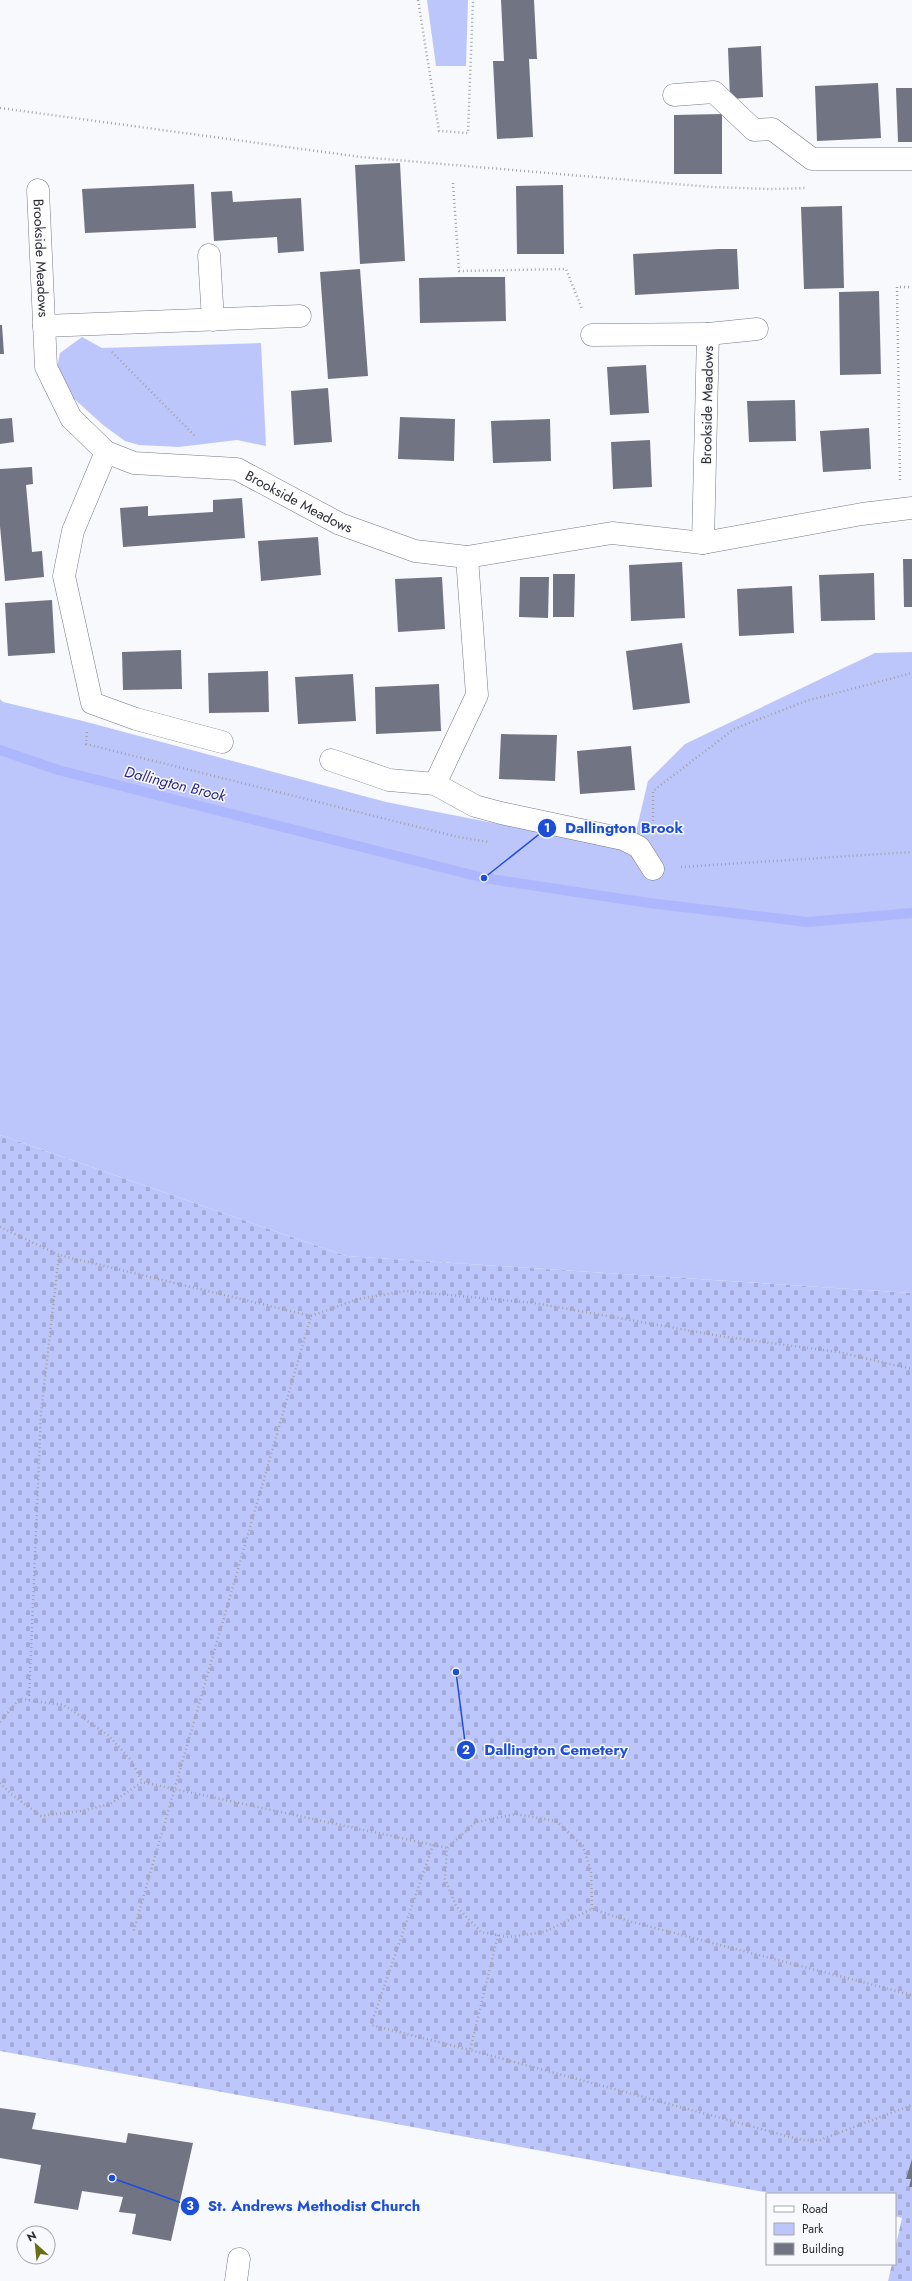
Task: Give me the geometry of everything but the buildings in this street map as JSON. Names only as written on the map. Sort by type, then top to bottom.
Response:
[{"type":"street","points":[[674,95],[714,92],[754,130],[772,129],[812,159],[912,159]]},
{"type":"street","name":"Brookside Meadows","points":[[38,190],[46,367],[71,418],[106,452],[134,463],[209,469],[238,469],[340,524],[415,551],[467,558],[612,533],[703,543],[906,509]]},
{"type":"street","points":[[209,254],[213,320]]},
{"type":"street","name":"Brookside Meadows","points":[[44,326],[86,326],[300,316]]},
{"type":"street","points":[[708,334],[757,329]]},
{"type":"street","name":"Brookside Meadows","points":[[592,335],[708,334],[703,543]]},
{"type":"street","points":[[106,452],[73,531],[64,576],[92,703],[136,719],[222,742]]},
{"type":"street","points":[[435,784],[477,695],[467,558]]},
{"type":"street","points":[[331,760],[389,780],[435,784],[475,806],[623,839],[639,846],[653,870]]},
{"type":"street","points":[[236,2281],[239,2259]]},
{"type":"path","points":[[418,0],[439,131],[468,133],[473,0]]},
{"type":"path","points":[[0,108],[361,156],[711,187],[771,189],[810,188]]},
{"type":"path","points":[[453,184],[459,271],[566,269],[592,335]]},
{"type":"path","points":[[906,509],[897,287],[912,287]]},
{"type":"path","points":[[86,326],[201,442],[209,469]]},
{"type":"path","points":[[653,870],[912,852]]},
{"type":"path","points":[[0,1227],[59,1255],[311,1316],[358,1299],[406,1291],[534,1303],[726,1337],[838,1352],[912,1369]]},
{"type":"path","points":[[29,1700],[41,1412],[59,1255]]},
{"type":"path","points":[[133,1933],[311,1316]]},
{"type":"path","points":[[0,1722],[19,1699],[64,1705],[108,1735],[131,1760],[142,1782]]},
{"type":"path","points":[[0,1783],[11,1794],[42,1816],[80,1811],[110,1804],[142,1782],[447,1848]]},
{"type":"path","points":[[592,1909],[591,1872],[582,1846],[556,1821],[516,1814],[476,1822],[447,1848],[445,1879],[456,1906],[481,1932],[509,1937],[544,1932],[592,1909],[632,1922],[912,1995]]},
{"type":"path","points":[[433,1845],[371,2026],[470,2050],[802,2140],[820,2140],[912,2105]]},
{"type":"path","points":[[470,2050],[498,1935]]},
{"type":"green space","points":[[427,0],[468,0],[466,66],[436,66]]},
{"type":"green space","points":[[82,337],[102,348],[261,343],[266,446],[237,440],[179,447],[139,445],[125,441],[103,425],[70,395],[57,368],[60,353]]},
{"type":"green space","points":[[912,652],[912,1293],[346,1256],[0,1135],[0,699],[3,702],[83,721],[386,802],[615,847],[634,840],[648,781],[685,744],[875,653]]},
{"type":"green space","points":[[0,1135],[346,1256],[912,1293],[912,2281],[888,2281],[892,2265],[896,2265],[896,2245],[902,2218],[896,2216],[896,2193],[770,2193],[0,2051]]},
{"type":"waterway","name":"Dallington Brook","points":[[0,750],[58,770],[484,878],[649,903],[807,922],[912,913]]},
{"type":"place","name":"Dallington Brook","points":[[484,878]]},
{"type":"place","name":"Dallington Cemetery","points":[[456,1672]]},
{"type":"place","name":"St. Andrews Methodist Church","points":[[112,2178]]}]
